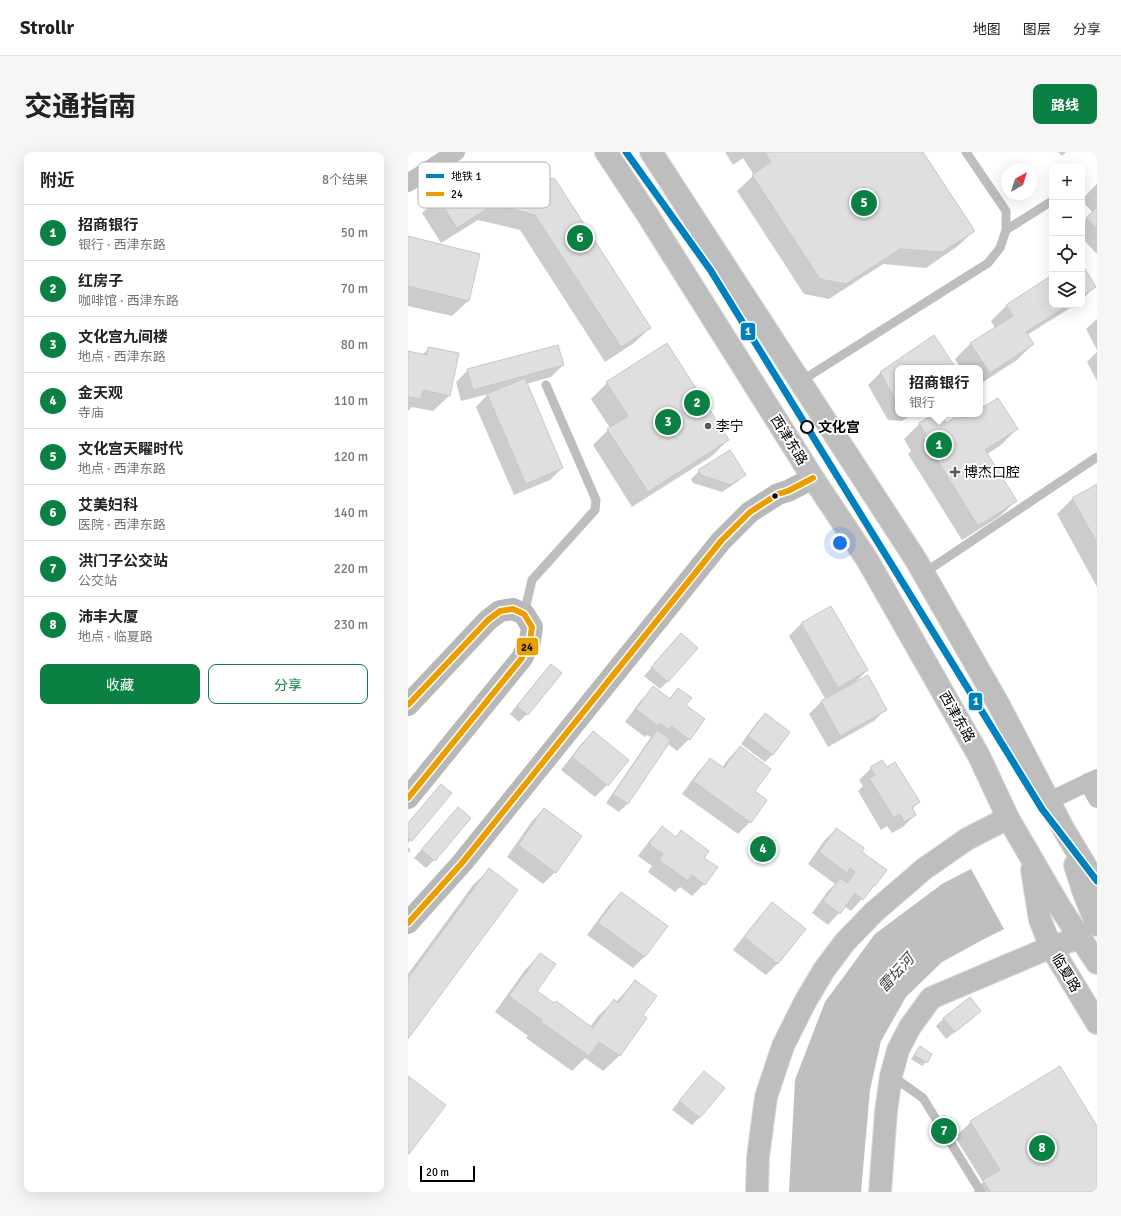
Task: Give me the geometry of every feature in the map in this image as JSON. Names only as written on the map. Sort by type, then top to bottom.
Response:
[{"type":"main road","name":"西津东路","points":[[606,152],[872,568],[978,756],[1008,818],[1025,848],[1061,909],[1097,963]]},
{"type":"main road","points":[[651,152],[801,381],[924,573],[1000,707],[1062,825],[1091,890],[1097,925]]},
{"type":"main road","points":[[757,1192],[758,1157],[766,1097],[783,1046],[805,1002],[824,970],[844,942],[874,912],[924,869],[967,839],[1008,818]]},
{"type":"main road","name":"临夏路","points":[[1025,848],[1040,920],[1051,947],[1097,1023]]},
{"type":"main road","points":[[880,1192],[886,1112],[891,1076],[898,1050],[910,1027],[931,998],[1051,947],[1080,938]]},
{"type":"street","points":[[441,162],[456,152]]},
{"type":"street","points":[[408,183],[418,177]]},
{"type":"street","points":[[408,924],[462,863],[721,541],[750,512],[778,494],[788,491],[814,478]]},
{"type":"street","points":[[408,705],[488,620],[500,611],[513,608],[524,614],[532,627],[530,641],[522,658],[408,798]]},
{"type":"street","points":[[1049,801],[1092,780],[1097,799]]},
{"type":"lane","points":[[801,381],[988,263],[1000,248],[1006,230],[1006,211],[966,152]]},
{"type":"lane","points":[[1006,230],[1049,203]]},
{"type":"lane","points":[[524,614],[532,580],[595,510],[596,500],[546,385]]},
{"type":"lane","points":[[924,573],[1097,457]]},
{"type":"lane","points":[[891,1076],[923,1098],[981,1192]]},
{"type":"water","name":"雷坛河","points":[[1097,803],[1097,883],[986,938],[942,962],[906,997],[881,1041],[870,1090],[861,1192],[789,1192],[795,1080],[825,1002],[875,934],[942,884]]},
{"type":"pier","points":[[1097,801],[1097,885],[1005,931],[970,867]]},
{"type":"building","points":[[765,152],[923,152],[975,231],[942,252],[900,249],[846,284],[820,279],[752,175],[771,162]]},
{"type":"building","points":[[550,178],[555,179],[651,328],[621,347],[535,215],[509,208],[550,208]]},
{"type":"building","points":[[1097,207],[1097,229],[1086,218]]},
{"type":"building","points":[[444,208],[488,208],[457,228]]},
{"type":"building","points":[[408,236],[480,254],[469,301],[408,286]]},
{"type":"building","points":[[1085,269],[1096,287],[1085,294]]},
{"type":"building","points":[[1049,277],[1049,308],[1063,308],[1026,332],[1034,344],[990,373],[970,343],[1013,316],[1006,305]]},
{"type":"building","points":[[934,335],[954,365],[895,365],[895,400],[880,372]]},
{"type":"building","points":[[667,343],[729,440],[648,492],[607,429],[628,416],[606,382]]},
{"type":"building","points":[[558,345],[564,365],[473,390],[467,369]]},
{"type":"building","points":[[428,347],[459,353],[450,396],[423,390],[421,399],[408,397],[408,351],[427,355]]},
{"type":"building","points":[[525,378],[563,468],[526,484],[487,394]]},
{"type":"building","points":[[998,398],[1018,429],[985,450],[1017,501],[978,526],[923,437],[926,435],[919,423],[929,417],[943,417],[946,423],[955,417],[983,417],[983,407]]},
{"type":"building","points":[[730,450],[746,475],[731,485],[701,475],[698,470]]},
{"type":"building","points":[[1097,484],[1097,543],[1072,498]]},
{"type":"building","points":[[831,606],[868,670],[838,688],[801,623]]},
{"type":"building","points":[[681,633],[698,648],[668,682],[651,667]]},
{"type":"building","points":[[551,664],[562,673],[528,715],[517,706]]},
{"type":"building","points":[[868,675],[887,710],[840,736],[821,701]]},
{"type":"building","points":[[653,686],[670,699],[678,688],[692,698],[686,705],[705,719],[690,740],[671,726],[669,730],[660,723],[658,726],[636,709]]},
{"type":"building","points":[[765,713],[790,732],[773,755],[748,736]]},
{"type":"building","points":[[657,730],[671,740],[628,804],[613,794]]},
{"type":"building","points":[[593,731],[629,760],[608,786],[572,757]]},
{"type":"building","points":[[740,746],[771,769],[755,791],[767,800],[751,823],[693,781],[710,758],[724,768]]},
{"type":"building","points":[[882,760],[887,767],[895,762],[920,802],[912,807],[916,815],[904,822],[900,814],[894,818],[869,778],[875,775],[870,767]]},
{"type":"building","points":[[441,784],[452,793],[412,841],[408,838],[408,823]]},
{"type":"building","points":[[458,807],[471,818],[435,861],[421,850]]},
{"type":"building","points":[[544,808],[582,836],[556,873],[518,845]]},
{"type":"building","points":[[662,826],[676,837],[681,830],[709,851],[704,858],[718,867],[705,885],[692,875],[688,881],[659,860],[663,854],[649,844]]},
{"type":"building","points":[[836,828],[864,848],[862,852],[887,870],[863,900],[855,893],[840,914],[823,901],[840,878],[847,883],[855,872],[850,868],[847,873],[819,852]]},
{"type":"building","points":[[489,868],[518,890],[408,1039],[408,978]]},
{"type":"building","points":[[621,892],[668,926],[645,957],[598,923]]},
{"type":"building","points":[[772,902],[806,929],[778,964],[744,937]]},
{"type":"building","points":[[540,953],[556,964],[537,991],[554,1003],[556,1001],[593,1028],[614,999],[618,1003],[635,980],[657,996],[643,1015],[647,1018],[620,1056],[599,1042],[589,1056],[541,1022],[542,1020],[509,996]]},
{"type":"building","points":[[970,997],[981,1011],[955,1032],[943,1018]]},
{"type":"building","points":[[920,1046],[932,1054],[927,1063],[914,1055]]},
{"type":"building","points":[[1060,1066],[1097,1126],[1097,1192],[990,1192],[983,1180],[1000,1170],[970,1121]]},
{"type":"building","points":[[704,1071],[725,1088],[700,1118],[679,1101]]},
{"type":"building","points":[[408,1076],[446,1105],[409,1154],[408,1154]]},
{"type":"metro line","name":"1","points":[[626,152],[711,271],[1042,809],[1097,881]]},
{"type":"transit line","name":"24","points":[[408,923],[462,863],[721,541],[750,512],[778,494],[788,491],[813,478]]},
{"type":"transit line","name":"24","points":[[408,705],[488,620],[500,611],[513,609],[524,614],[532,627],[530,641],[522,658],[408,798]]},
{"type":"place","name":"文化宫天矅时代","points":[[864,203]]},
{"type":"place","name":"艾美妇科","points":[[580,238]]},
{"type":"place","name":"红房子","points":[[697,403]]},
{"type":"place","name":"文化宫九间楼","points":[[668,422]]},
{"type":"place","name":"李宁","points":[[708,426]]},
{"type":"place","name":"文化宫","points":[[807,427]]},
{"type":"place","name":"招商银行","points":[[939,445]]},
{"type":"place","name":"博杰口腔","points":[[955,472]]},
{"type":"place","name":"金天观","points":[[763,849]]},
{"type":"place","name":"洪门子公交站","points":[[944,1131]]},
{"type":"place","name":"沛丰大厦","points":[[1042,1148]]}]
